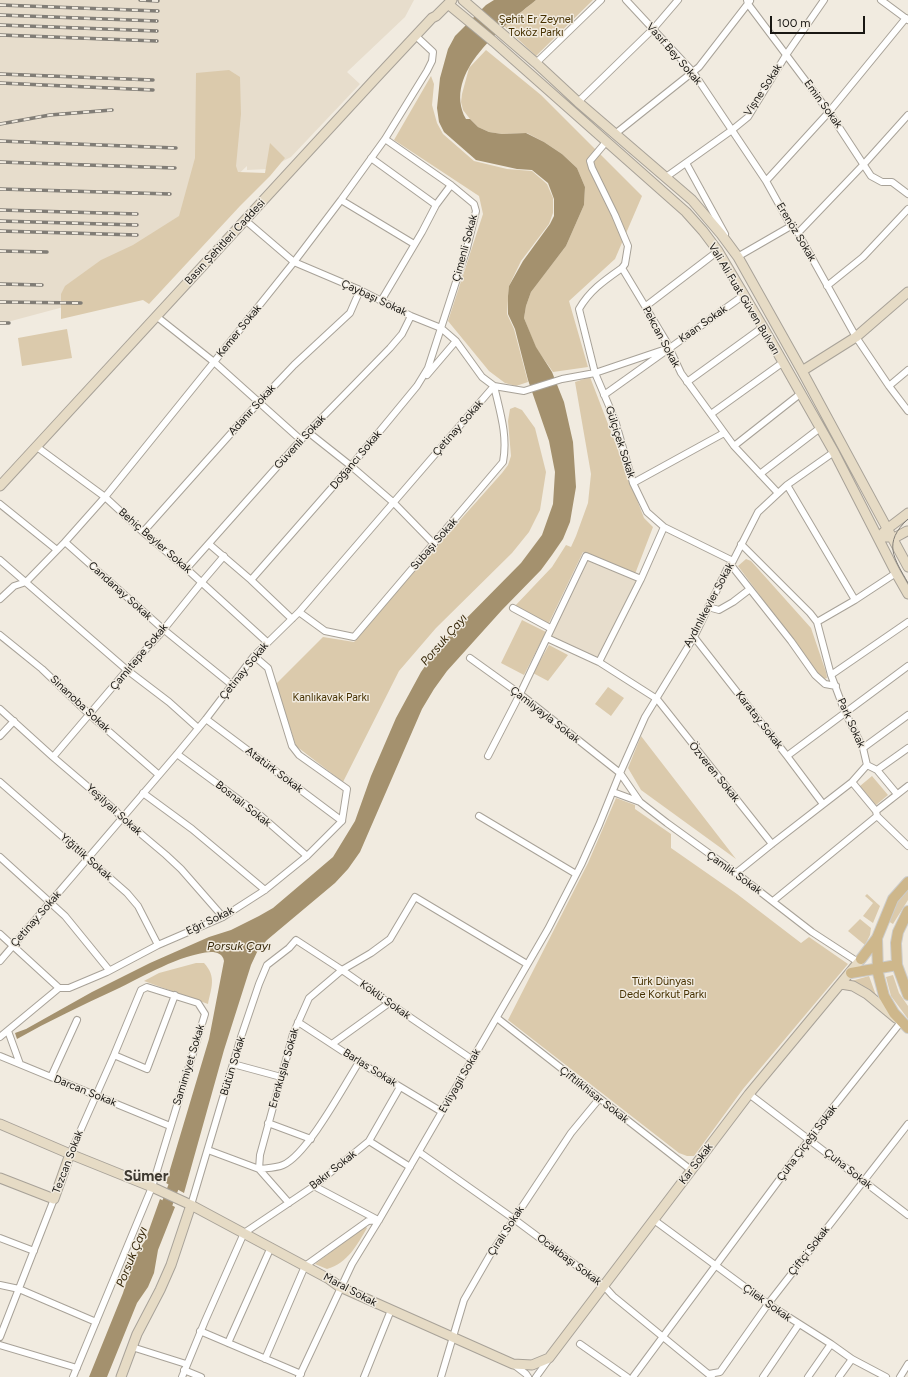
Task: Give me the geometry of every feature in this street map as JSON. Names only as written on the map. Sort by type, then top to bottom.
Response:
[{"type":"main road","name":"Vali Ali Fuat Güven Bulvarı","points":[[463,0],[692,200],[721,234],[738,257],[802,371],[883,536],[896,573],[908,594]]},
{"type":"main road","name":"Vali Ali Fuat Güven Bulvarı","points":[[450,2],[465,18],[686,212],[702,231],[718,252],[763,326],[782,363],[834,452],[873,529],[883,536],[892,538],[908,567]]},
{"type":"main road","name":"Basın Şehitleri Caddesi","points":[[0,486],[392,61],[432,18],[450,2]]},
{"type":"main road","points":[[392,61],[401,56],[435,21],[436,16]]},
{"type":"main road","points":[[802,371],[856,337],[908,292]]},
{"type":"main road","points":[[883,536],[908,513]]},
{"type":"main road","points":[[892,538],[896,538],[908,530]]},
{"type":"main road","points":[[903,558],[901,545],[903,536],[908,530]]},
{"type":"main road","points":[[905,1025],[884,996],[878,974],[877,938],[880,927],[893,899],[908,882]]},
{"type":"main road","points":[[908,911],[898,932],[897,965],[908,995]]},
{"type":"main road","points":[[880,927],[898,932]]},
{"type":"main road","points":[[860,960],[877,938]]},
{"type":"main road","name":"Kar Sokak","points":[[549,1358],[749,1094],[851,973],[860,960]]},
{"type":"main road","points":[[851,973],[897,965]]},
{"type":"main road","points":[[841,984],[853,986],[867,994],[905,1025]]},
{"type":"main road","name":"Maral Sokak","points":[[0,1124],[152,1187],[191,1205],[271,1247],[329,1279],[340,1287],[513,1364]]},
{"type":"main road","name":"Tezcan Sokak","points":[[54,1199],[70,1154]]},
{"type":"main road","points":[[0,1178],[54,1199]]},
{"type":"main road","points":[[121,1377],[137,1334],[163,1284],[191,1205]]},
{"type":"main road","points":[[513,1364],[532,1365],[549,1358]]},
{"type":"street","points":[[536,63],[601,0]]},
{"type":"street","name":"Vasıf Bey Sokak","points":[[626,0],[654,28],[693,72],[732,130]]},
{"type":"street","points":[[578,102],[654,28],[678,0]]},
{"type":"street","name":"Vişne Sokak","points":[[666,177],[732,130],[748,116],[786,55],[824,0]]},
{"type":"street","points":[[766,181],[829,112],[907,19],[881,0]]},
{"type":"street","points":[[615,134],[699,67],[749,1]]},
{"type":"street","name":"Emin Sokak","points":[[749,1],[786,55],[829,112],[871,176],[882,182],[892,182],[908,194]]},
{"type":"street","name":"Kemer Sokak","points":[[0,599],[14,586],[26,582],[66,542],[105,497],[294,262],[341,200],[385,139],[432,61],[433,52],[418,38]]},
{"type":"street","points":[[798,233],[864,164],[908,115]]},
{"type":"street","name":"Erenöz Sokak","points":[[732,130],[766,181],[791,226],[798,233],[856,337],[908,411]]},
{"type":"street","name":"Çimenli Sokak","points":[[385,139],[474,204],[476,211],[467,248],[442,328]]},
{"type":"street","points":[[606,142],[590,161],[592,168],[616,215],[628,246],[625,264],[622,268]]},
{"type":"street","points":[[371,158],[436,205]]},
{"type":"street","points":[[686,163],[738,257],[791,226]]},
{"type":"street","points":[[381,301],[436,205],[450,185]]},
{"type":"street","points":[[341,200],[414,244]]},
{"type":"street","points":[[827,286],[863,257],[908,209]]},
{"type":"street","name":"Çaybaşı Sokak","points":[[245,220],[294,262],[360,290],[411,316],[442,328],[456,341],[482,377],[494,386]]},
{"type":"street","points":[[646,306],[718,252]]},
{"type":"street","name":"Pekcan Sokak","points":[[622,268],[666,341],[681,373],[687,382],[734,446],[778,493]]},
{"type":"street","name":"Gülçiçek Sokak","points":[[622,268],[600,284],[585,298],[579,309],[595,373],[615,420],[633,483],[647,512],[664,527],[732,563]]},
{"type":"street","name":"Adanır Sokak","points":[[143,532],[259,402],[294,365],[350,313],[360,290]]},
{"type":"street","name":"Kaan Sokak","points":[[604,395],[744,295]]},
{"type":"street","points":[[156,316],[214,362],[301,440]]},
{"type":"street","name":"Güvenli Sokak","points":[[186,568],[308,432],[402,334],[411,316]]},
{"type":"street","points":[[687,382],[763,326]]},
{"type":"street","name":"Doğancı Sokak","points":[[251,580],[351,466],[417,386],[428,368],[442,328]]},
{"type":"street","points":[[417,386],[456,341]]},
{"type":"street","points":[[494,386],[524,391],[562,379],[595,373],[669,348]]},
{"type":"street","points":[[711,414],[782,363]]},
{"type":"street","points":[[889,386],[908,370]]},
{"type":"street","name":"Çetinay Sokak","points":[[0,961],[177,754],[254,656],[299,612],[494,386]]},
{"type":"street","name":"Subaşı Sokak","points":[[299,612],[325,631],[354,636],[434,544],[503,462],[505,434],[494,386]]},
{"type":"street","points":[[734,446],[800,394]]},
{"type":"street","points":[[760,474],[820,428]]},
{"type":"street","points":[[308,432],[394,503],[434,544]]},
{"type":"street","points":[[633,483],[724,433]]},
{"type":"street","name":"Behiç Beyler Sokak","points":[[36,447],[105,497],[267,642]]},
{"type":"street","name":"Aydınlıkevler Sokak","points":[[616,783],[645,717],[694,637],[758,512],[787,485],[834,452]]},
{"type":"street","points":[[787,485],[855,600]]},
{"type":"street","points":[[0,504],[57,550]]},
{"type":"street","points":[[599,662],[641,579],[664,527]]},
{"type":"street","name":"Candanay Sokak","points":[[66,542],[163,629],[232,685]]},
{"type":"street","points":[[209,544],[251,580],[292,619]]},
{"type":"street","name":"Park Sokak","points":[[741,544],[810,613],[817,622],[831,675],[845,712],[863,748],[868,765]]},
{"type":"street","name":"Çamlıtepe Sokak","points":[[53,757],[224,556]]},
{"type":"street","points":[[488,756],[520,694],[547,638],[550,628],[586,556],[641,579]]},
{"type":"street","points":[[0,560],[127,670],[169,702],[198,728]]},
{"type":"street","points":[[732,563],[815,676],[825,684],[836,686]]},
{"type":"street","points":[[817,622],[855,600],[896,573]]},
{"type":"street","points":[[708,608],[719,610],[734,602],[750,589]]},
{"type":"street","points":[[513,608],[550,628]]},
{"type":"street","points":[[831,675],[908,622]]},
{"type":"street","name":"Sinanoba Sokak","points":[[0,635],[42,669],[90,715],[159,775]]},
{"type":"street","name":"Karatay Sokak","points":[[694,637],[823,804]]},
{"type":"street","name":"Özveren Sokak","points":[[547,638],[599,662],[657,699],[772,844]]},
{"type":"street","points":[[254,656],[268,668],[292,746],[298,755],[347,789],[342,822]]},
{"type":"street","name":"Çamlıyayla Sokak","points":[[470,658],[520,694],[620,773]]},
{"type":"street","points":[[787,756],[908,666]]},
{"type":"street","name":"Yeşilyalı Sokak","points":[[0,709],[53,757],[116,810],[122,818],[166,855],[223,916]]},
{"type":"street","points":[[863,748],[908,715]]},
{"type":"street","name":"Atatürk Sokak","points":[[206,718],[342,822]]},
{"type":"street","points":[[0,736],[14,721]]},
{"type":"street","points":[[877,770],[908,748]]},
{"type":"street","name":"Bosnalı Sokak","points":[[177,754],[260,816],[307,856]]},
{"type":"street","points":[[736,874],[852,782],[868,765],[877,770],[897,794]]},
{"type":"street","name":"Çamlık Sokak","points":[[620,773],[640,802],[674,829],[773,901],[812,932],[860,960]]},
{"type":"street","name":"Yiğitlik Sokak","points":[[0,782],[128,894],[138,906],[158,945]]},
{"type":"street","points":[[852,782],[876,814],[908,846]]},
{"type":"street","name":"Evliyagil Sokak","points":[[300,1376],[352,1264],[419,1152],[548,929],[599,825],[616,783]]},
{"type":"street","points":[[773,901],[908,786]]},
{"type":"street","points":[[613,792],[640,802]]},
{"type":"street","points":[[143,793],[192,830],[265,890]]},
{"type":"street","points":[[479,816],[576,874]]},
{"type":"street","name":"Eğri Sokak","points":[[58,988],[69,988],[110,970],[158,945],[223,916],[265,890],[307,856],[342,822]]},
{"type":"street","points":[[0,857],[65,916],[110,970]]},
{"type":"street","name":"Erenkuşlar Sokak","points":[[259,1169],[260,1155],[268,1123],[293,1034],[309,998],[342,970],[371,953],[390,939],[415,896],[527,964]]},
{"type":"street","points":[[0,934],[58,988],[0,1037]]},
{"type":"street","name":"Köklü Sokak","points":[[296,940],[472,1060]]},
{"type":"street","name":"Bütün Sokak","points":[[191,1205],[259,984],[268,965],[289,948],[296,940]]},
{"type":"street","name":"Samimiyet Sokak","points":[[73,1377],[152,1187],[205,1014],[198,1003],[147,987],[141,990]]},
{"type":"street","name":"Tezcan Sokak","points":[[70,1154],[141,990]]},
{"type":"street","points":[[114,1055],[147,1068],[175,995]]},
{"type":"street","points":[[332,1044],[389,1003]]},
{"type":"street","name":"Çiftlikhisar Sokak","points":[[497,1018],[691,1170]]},
{"type":"street","points":[[51,1077],[77,1020]]},
{"type":"street","name":"Barlas Sokak","points":[[298,1022],[359,1062],[442,1112]]},
{"type":"street","name":"Çuha Çiçeği Sokak","points":[[633,1377],[809,1140],[905,1025]]},
{"type":"street","points":[[8,1031],[20,1064]]},
{"type":"street","name":"Darcan Sokak","points":[[0,1056],[170,1126]]},
{"type":"street","points":[[208,1150],[259,1169],[273,1168],[284,1165],[311,1139],[359,1062]]},
{"type":"street","points":[[234,1064],[281,1077]]},
{"type":"street","name":"Bakır Sokak","points":[[244,1233],[314,1186],[369,1141],[400,1087]]},
{"type":"street","name":"Çuha Sokak","points":[[749,1094],[908,1215]]},
{"type":"street","name":"Çıralı Sokak","points":[[441,1377],[464,1300],[490,1255],[571,1133],[599,1099]]},
{"type":"street","points":[[268,1123],[311,1139]]},
{"type":"street","name":"Çiftçi Sokak","points":[[710,1376],[720,1372],[768,1304],[908,1124]]},
{"type":"street","points":[[369,1141],[410,1167]]},
{"type":"street","name":"Ocakbaşı Sokak","points":[[419,1152],[514,1219],[604,1286],[613,1296],[710,1376]]},
{"type":"street","points":[[259,1169],[289,1203]]},
{"type":"street","points":[[314,1186],[379,1220]]},
{"type":"street","name":"Tezcan Sokak","points":[[0,1337],[54,1199]]},
{"type":"street","points":[[265,1359],[305,1266],[368,1221],[379,1220]]},
{"type":"street","name":"Çilek Sokak","points":[[654,1220],[768,1304],[852,1359],[886,1377]]},
{"type":"street","points":[[182,1377],[200,1331],[244,1233]]},
{"type":"street","points":[[0,1238],[34,1251]]},
{"type":"street","points":[[228,1343],[271,1247]]},
{"type":"street","points":[[0,1285],[19,1289],[96,1322]]},
{"type":"street","points":[[364,1377],[391,1310]]},
{"type":"street","points":[[763,1377],[799,1324]]},
{"type":"street","points":[[200,1331],[300,1376]]},
{"type":"street","points":[[0,1344],[77,1368]]},
{"type":"street","points":[[580,1344],[626,1377]]},
{"type":"street","points":[[808,1377],[831,1344]]},
{"type":"street","points":[[132,1347],[185,1367],[201,1377]]},
{"type":"street","name":"Kar Sokak","points":[[536,1376],[549,1358]]},
{"type":"street","points":[[839,1377],[852,1359]]},
{"type":"street","points":[[513,1364],[528,1377]]},
{"type":"street","points":[[900,1377],[908,1364]]},
{"type":"shaded area","points":[[0,0],[414,0],[405,17],[347,72],[360,84],[291,157],[268,169],[247,170],[247,166],[112,294],[0,324]]},
{"type":"shaded area","points":[[586,556],[641,579],[599,662],[547,638]]},
{"type":"green space","name":"Şehit Er Zeynel Toköz Parkı","points":[[536,0],[593,0],[536,56],[504,26]]},
{"type":"green space","points":[[486,50],[541,95],[642,196],[615,259],[569,301],[588,367],[553,372],[536,348],[524,318],[531,292],[566,246],[584,205],[585,187],[577,168],[562,154],[544,142],[527,133],[502,134],[489,132],[478,127],[463,110],[461,102],[462,94],[469,68]]},
{"type":"green space","points":[[229,70],[240,77],[241,114],[236,166],[238,172],[265,173],[270,143],[285,158],[270,176],[149,304],[143,300],[61,319],[61,294],[65,286],[101,260],[133,245],[179,216],[195,158],[196,73]]},
{"type":"green space","points":[[431,76],[434,84],[432,105],[437,123],[443,134],[474,161],[507,169],[532,171],[547,184],[553,198],[553,213],[549,224],[521,261],[509,286],[507,314],[514,329],[528,382],[516,386],[505,383],[489,371],[448,321],[483,214],[479,196],[394,140]]},
{"type":"green space","points":[[67,329],[72,358],[22,366],[18,338]]},
{"type":"green space","points":[[590,377],[644,518],[653,527],[635,574],[583,552],[547,627],[513,608],[552,567],[566,545],[571,547],[588,503],[591,474],[575,382]]},
{"type":"green space","name":"Kanlıkavak Parkı","points":[[515,407],[522,410],[535,428],[546,472],[540,510],[529,532],[512,553],[436,628],[399,671],[343,782],[296,746],[276,684],[323,637],[354,642],[502,473],[508,465],[511,456],[508,421],[510,409]]},
{"type":"green space","points":[[746,559],[751,561],[811,628],[827,678],[824,679],[820,676],[738,566]]},
{"type":"green space","points":[[522,620],[546,632],[524,675],[501,663]]},
{"type":"green space","points":[[549,645],[568,655],[548,681],[533,673]]},
{"type":"green space","points":[[608,687],[624,698],[611,716],[595,704]]},
{"type":"green space","points":[[641,736],[736,859],[641,790],[628,768]]},
{"type":"green space","points":[[872,776],[888,795],[876,805],[860,786]]},
{"type":"green space","name":"Türk Dünyası Dede Korkut Parkı","points":[[616,798],[635,805],[635,809],[671,834],[671,848],[737,894],[801,943],[809,937],[848,964],[743,1089],[694,1156],[687,1156],[679,1153],[508,1020],[588,863]]},
{"type":"green space","points":[[908,888],[908,900],[893,924],[888,921],[898,900]]},
{"type":"green space","points":[[867,894],[880,906],[873,923],[863,916],[873,903],[865,896]]},
{"type":"green space","points":[[860,919],[871,928],[870,935],[865,945],[848,931]]},
{"type":"green space","points":[[196,963],[204,963],[211,973],[212,983],[208,1004],[144,981],[159,973]]},
{"type":"green space","points":[[893,975],[899,993],[908,1006],[908,1019],[891,996],[886,977]]},
{"type":"green space","points":[[869,976],[877,998],[848,982]]},
{"type":"green space","points":[[365,1226],[367,1228],[351,1253],[341,1262],[327,1269],[315,1264]]},
{"type":"water","name":"Porsuk Çayı","points":[[494,0],[536,0],[508,23],[494,37],[480,52],[469,68],[462,85],[461,102],[466,119],[470,119],[478,127],[489,132],[502,134],[526,133],[544,142],[562,154],[577,168],[585,187],[584,205],[566,246],[531,292],[524,318],[536,347],[552,372],[564,402],[573,442],[576,487],[570,522],[563,539],[541,570],[502,610],[447,671],[434,689],[422,709],[360,852],[348,869],[335,883],[267,940],[258,950],[251,965],[224,1050],[184,1193],[166,1183],[209,1039],[224,961],[221,955],[211,952],[174,961],[66,1013],[17,1039],[15,1033],[26,1029],[92,992],[150,963],[209,937],[231,930],[259,916],[273,908],[333,857],[355,821],[371,776],[396,718],[421,672],[439,646],[521,563],[542,535],[553,504],[555,472],[549,441],[528,380],[515,329],[508,314],[508,296],[509,286],[523,261],[550,224],[554,216],[554,199],[548,183],[532,170],[517,169],[476,160],[444,132],[439,122],[437,108],[440,78],[448,49],[455,36],[486,5]]},
{"type":"water","name":"Porsuk Çayı","points":[[160,1199],[175,1207],[158,1250],[154,1273],[148,1287],[137,1303],[107,1377],[89,1377],[123,1293],[135,1255],[145,1241]]},
{"type":"waterway","name":"Porsuk Çayı","points":[[162,1217],[178,1175]]},
{"type":"tram line","points":[[908,519],[900,528],[893,543],[895,558],[908,583]]},
{"type":"railway","points":[[140,0],[158,1]]},
{"type":"railway","points":[[0,5],[158,11]]},
{"type":"railway","points":[[0,15],[157,21]]},
{"type":"railway","points":[[0,25],[157,31]]},
{"type":"railway","points":[[0,35],[157,41]]},
{"type":"railway","points":[[0,74],[153,80]]},
{"type":"railway","points":[[0,83],[153,90]]},
{"type":"railway","points":[[0,124],[50,115],[112,110]]},
{"type":"railway","points":[[0,141],[176,148]]},
{"type":"railway","points":[[0,162],[175,168]]},
{"type":"railway","points":[[0,189],[170,194]]},
{"type":"railway","points":[[0,210],[137,214]]},
{"type":"railway","points":[[0,221],[137,225]]},
{"type":"railway","points":[[0,231],[137,235]]},
{"type":"railway","points":[[0,251],[47,252]]},
{"type":"railway","points":[[0,284],[42,285]]},
{"type":"railway","points":[[0,302],[81,303]]},
{"type":"railway","points":[[0,323],[9,323]]},
{"type":"district","name":"Sümer","points":[[146,1177]]}]
